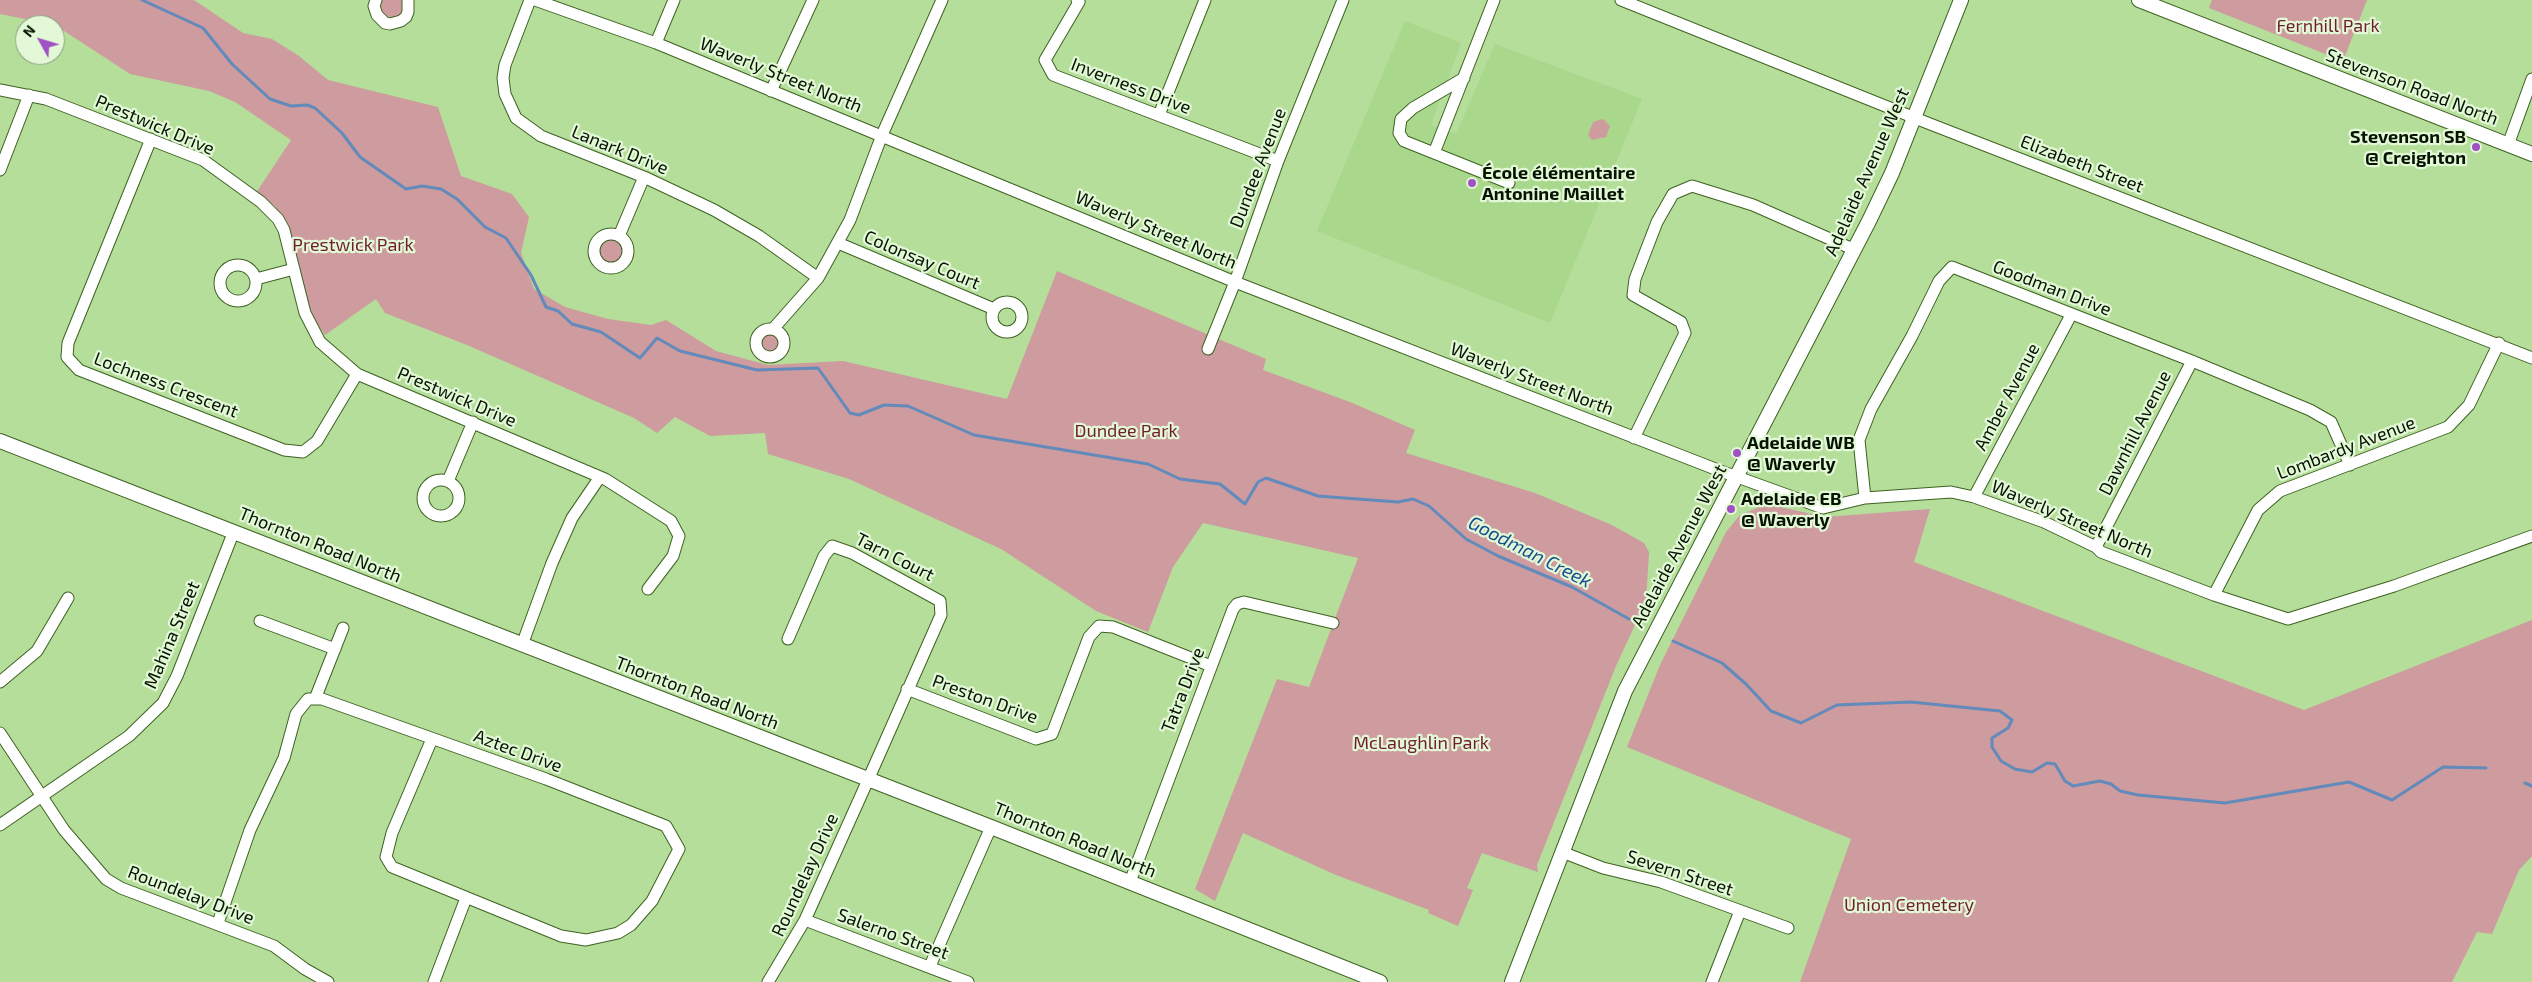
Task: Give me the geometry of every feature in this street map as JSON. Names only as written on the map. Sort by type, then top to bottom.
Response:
[{"type":"main road","name":"Adelaide Avenue West","points":[[1512,982],[1625,691],[1884,191],[1961,0]]},
{"type":"main road","name":"Stevenson Road North","points":[[2139,0],[2532,154]]},
{"type":"main road","name":"Thornton Road North","points":[[0,441],[1130,882],[1380,982]]},
{"type":"street","points":[[376,0],[377,15],[384,22],[390,24],[402,21],[406,17],[409,6],[408,0]]},
{"type":"street","name":"Lanark Drive","points":[[530,0],[505,66],[503,78],[505,94],[516,118],[541,136],[644,177],[714,210],[759,236],[818,278]]},
{"type":"street","name":"Waverly Street North","points":[[535,0],[656,43],[1235,282],[1634,438],[1823,508],[1865,498],[1951,492],[1974,497],[2044,522],[2096,547],[2101,552],[2214,595],[2288,619],[2394,586],[2532,536]]},
{"type":"street","points":[[656,43],[674,0]]},
{"type":"street","points":[[771,91],[813,0]]},
{"type":"street","points":[[773,329],[818,278],[850,220],[882,135],[942,0]]},
{"type":"street","name":"Inverness Drive","points":[[1077,0],[1079,2],[1045,60],[1053,75],[1278,161]]},
{"type":"street","points":[[1159,116],[1205,0]]},
{"type":"street","name":"Dundee Avenue","points":[[1208,348],[1235,282],[1278,161],[1343,0]]},
{"type":"street","points":[[1434,153],[1494,0]]},
{"type":"street","name":"Elizabeth Street","points":[[1621,0],[1914,118],[2499,343],[2532,358]]},
{"type":"street","points":[[1464,78],[1413,108],[1401,119],[1399,133],[1404,141],[1509,183]]},
{"type":"street","points":[[2508,145],[2532,79]]},
{"type":"street","name":"Prestwick Drive","points":[[0,90],[29,95],[203,160],[271,210],[284,230],[305,314],[320,342],[357,374],[600,477],[671,521],[679,536],[673,556],[648,589]]},
{"type":"street","points":[[0,170],[29,95]]},
{"type":"street","name":"Lochness Crescent","points":[[151,139],[68,343],[67,357],[79,370],[284,450],[303,452],[317,440],[357,374]]},
{"type":"street","points":[[619,236],[644,177]]},
{"type":"street","points":[[1634,438],[1685,333],[1681,322],[1633,295],[1635,279],[1657,222],[1673,194],[1692,186],[1753,205],[1855,250]]},
{"type":"street","name":"Colonsay Court","points":[[838,243],[994,309]]},
{"type":"street","name":"Goodman Drive","points":[[1865,498],[1859,440],[1868,416],[1912,336],[1939,281],[1952,267],[2192,361],[2310,410],[2331,422],[2350,465]]},
{"type":"street","points":[[256,279],[294,270]]},
{"type":"street","name":"Amber Avenue","points":[[1974,497],[2071,315]]},
{"type":"street","name":"Lombardy Avenue","points":[[2214,595],[2258,510],[2280,491],[2448,427],[2469,405],[2499,343]]},
{"type":"street","name":"Dawnhill Avenue","points":[[2096,547],[2192,361]]},
{"type":"street","points":[[448,481],[473,422]]},
{"type":"street","points":[[522,645],[552,563],[572,518],[600,477]]},
{"type":"street","name":"Mahina Street","points":[[0,824],[130,736],[163,703],[177,676],[234,531]]},
{"type":"street","name":"Tarn Court","points":[[788,639],[824,556],[832,546],[852,553],[940,601],[941,615],[868,780]]},
{"type":"street","points":[[0,682],[37,651],[68,598]]},
{"type":"street","name":"Tatra Drive","points":[[1130,882],[1233,609],[1241,603],[1332,623]]},
{"type":"street","points":[[260,621],[334,649]]},
{"type":"street","name":"Preston Drive","points":[[907,689],[1036,739],[1052,734],[1089,637],[1100,626],[1113,627],[1211,666]]},
{"type":"street","points":[[218,923],[250,830],[284,758],[296,714],[308,699],[315,699],[343,628]]},
{"type":"street","name":"Aztec Drive","points":[[315,699],[322,699],[546,779],[666,826],[679,849],[652,901],[631,925],[618,933],[586,940],[561,936],[466,898]]},
{"type":"street","name":"Roundelay Drive","points":[[0,733],[64,830],[106,879],[121,888],[218,923],[274,946],[305,970],[328,982]]},
{"type":"street","points":[[432,739],[392,833],[386,857],[392,868],[466,898],[434,982]]},
{"type":"street","name":"Roundelay Drive","points":[[768,982],[805,920],[868,780]]},
{"type":"street","points":[[930,966],[991,828]]},
{"type":"street","name":"Severn Street","points":[[1562,852],[1603,868],[1661,882],[1788,928]]},
{"type":"street","points":[[1712,982],[1740,911]]},
{"type":"street","name":"Salerno Street","points":[[805,920],[968,982]]},
{"type":"shaded area","name":"École élémentaire Antonine Maillet","points":[[1405,21],[1461,43],[1431,125],[1456,134],[1495,44],[1642,99],[1550,323],[1317,231]]},
{"type":"green space","points":[[0,0],[194,0],[243,33],[272,39],[299,56],[328,80],[438,107],[461,176],[512,194],[529,217],[521,253],[534,289],[565,307],[608,319],[651,325],[666,320],[716,351],[768,365],[843,361],[1007,399],[1057,271],[1266,359],[1263,370],[1350,402],[1415,430],[1406,453],[1535,493],[1612,525],[1644,543],[1649,552],[1646,601],[1616,666],[1537,865],[1538,872],[1482,853],[1467,888],[1473,890],[1458,926],[1428,913],[1429,910],[1336,875],[1243,833],[1215,901],[1195,889],[1277,679],[1309,687],[1358,558],[1203,523],[1173,567],[1148,632],[1096,611],[1001,549],[849,479],[768,454],[765,433],[710,436],[675,417],[657,433],[634,418],[467,345],[385,313],[376,299],[325,335],[314,319],[307,299],[289,226],[275,206],[256,193],[291,140],[235,102],[209,91],[130,74],[65,32],[65,15],[15,15],[15,17],[0,14]]},
{"type":"green space","points":[[382,0],[402,0],[404,8],[401,15],[394,19],[386,18],[380,12]]},
{"type":"green space","name":"Fernhill Park","points":[[2212,0],[2367,0],[2343,61],[2209,8]]},
{"type":"green space","points":[[1603,119],[1610,126],[1606,137],[1592,140],[1588,135],[1593,122]]},
{"type":"green space","points":[[611,238],[620,242],[624,251],[620,260],[611,264],[602,260],[598,251],[602,242]]},
{"type":"green space","points":[[770,333],[777,336],[780,343],[777,350],[770,353],[763,350],[760,343],[763,336]]},
{"type":"green space","name":"Union Cemetery","points":[[1767,504],[1825,517],[1930,509],[1914,562],[2304,710],[2532,620],[2532,856],[2519,870],[2492,934],[2477,932],[2452,982],[1800,982],[1851,839],[1627,747],[1660,665],[1726,532],[1740,515]]},
{"type":"waterway","name":"Goodman Creek","points":[[142,0],[203,28],[232,64],[270,99],[291,106],[307,105],[315,108],[342,133],[360,157],[406,189],[422,186],[441,189],[457,199],[485,227],[506,238],[531,275],[546,307],[558,311],[572,324],[601,332],[640,358],[657,338],[680,351],[757,370],[818,368],[850,413],[859,415],[884,405],[908,406],[974,435],[1148,464],[1180,479],[1220,484],[1245,504],[1258,482],[1266,478],[1318,496],[1398,502],[1413,499],[1429,506],[1466,539],[1498,556],[1572,587],[1629,619]]},
{"type":"waterway","name":"Goodman Creek","points":[[1673,641],[1722,663],[1746,684],[1771,711],[1801,723],[1837,705],[1911,702],[2000,711],[2012,720],[2008,728],[1992,738],[1992,747],[2001,761],[2015,769],[2032,772],[2047,763],[2055,764],[2065,781],[2073,786],[2100,781],[2111,784],[2120,791],[2138,795],[2225,803],[2349,782],[2392,800],[2443,767],[2486,768]]},
{"type":"waterway","name":"Goodman Creek","points":[[2525,783],[2532,786]]},
{"type":"place","name":"Stevenson SB @ Creighton","points":[[2476,147]]},
{"type":"place","name":"École élémentaire Antonine Maillet","points":[[1472,183]]},
{"type":"place","name":"Adelaide WB @ Waverly","points":[[1737,453]]},
{"type":"place","name":"Adelaide EB @ Waverly","points":[[1731,509]]},
{"type":"park label","name":"Prestwick Park","points":[[353,245]]},
{"type":"park label","name":"Dundee Park","points":[[1126,431]]},
{"type":"park label","name":"McLaughlin Park","points":[[1421,743]]}]
